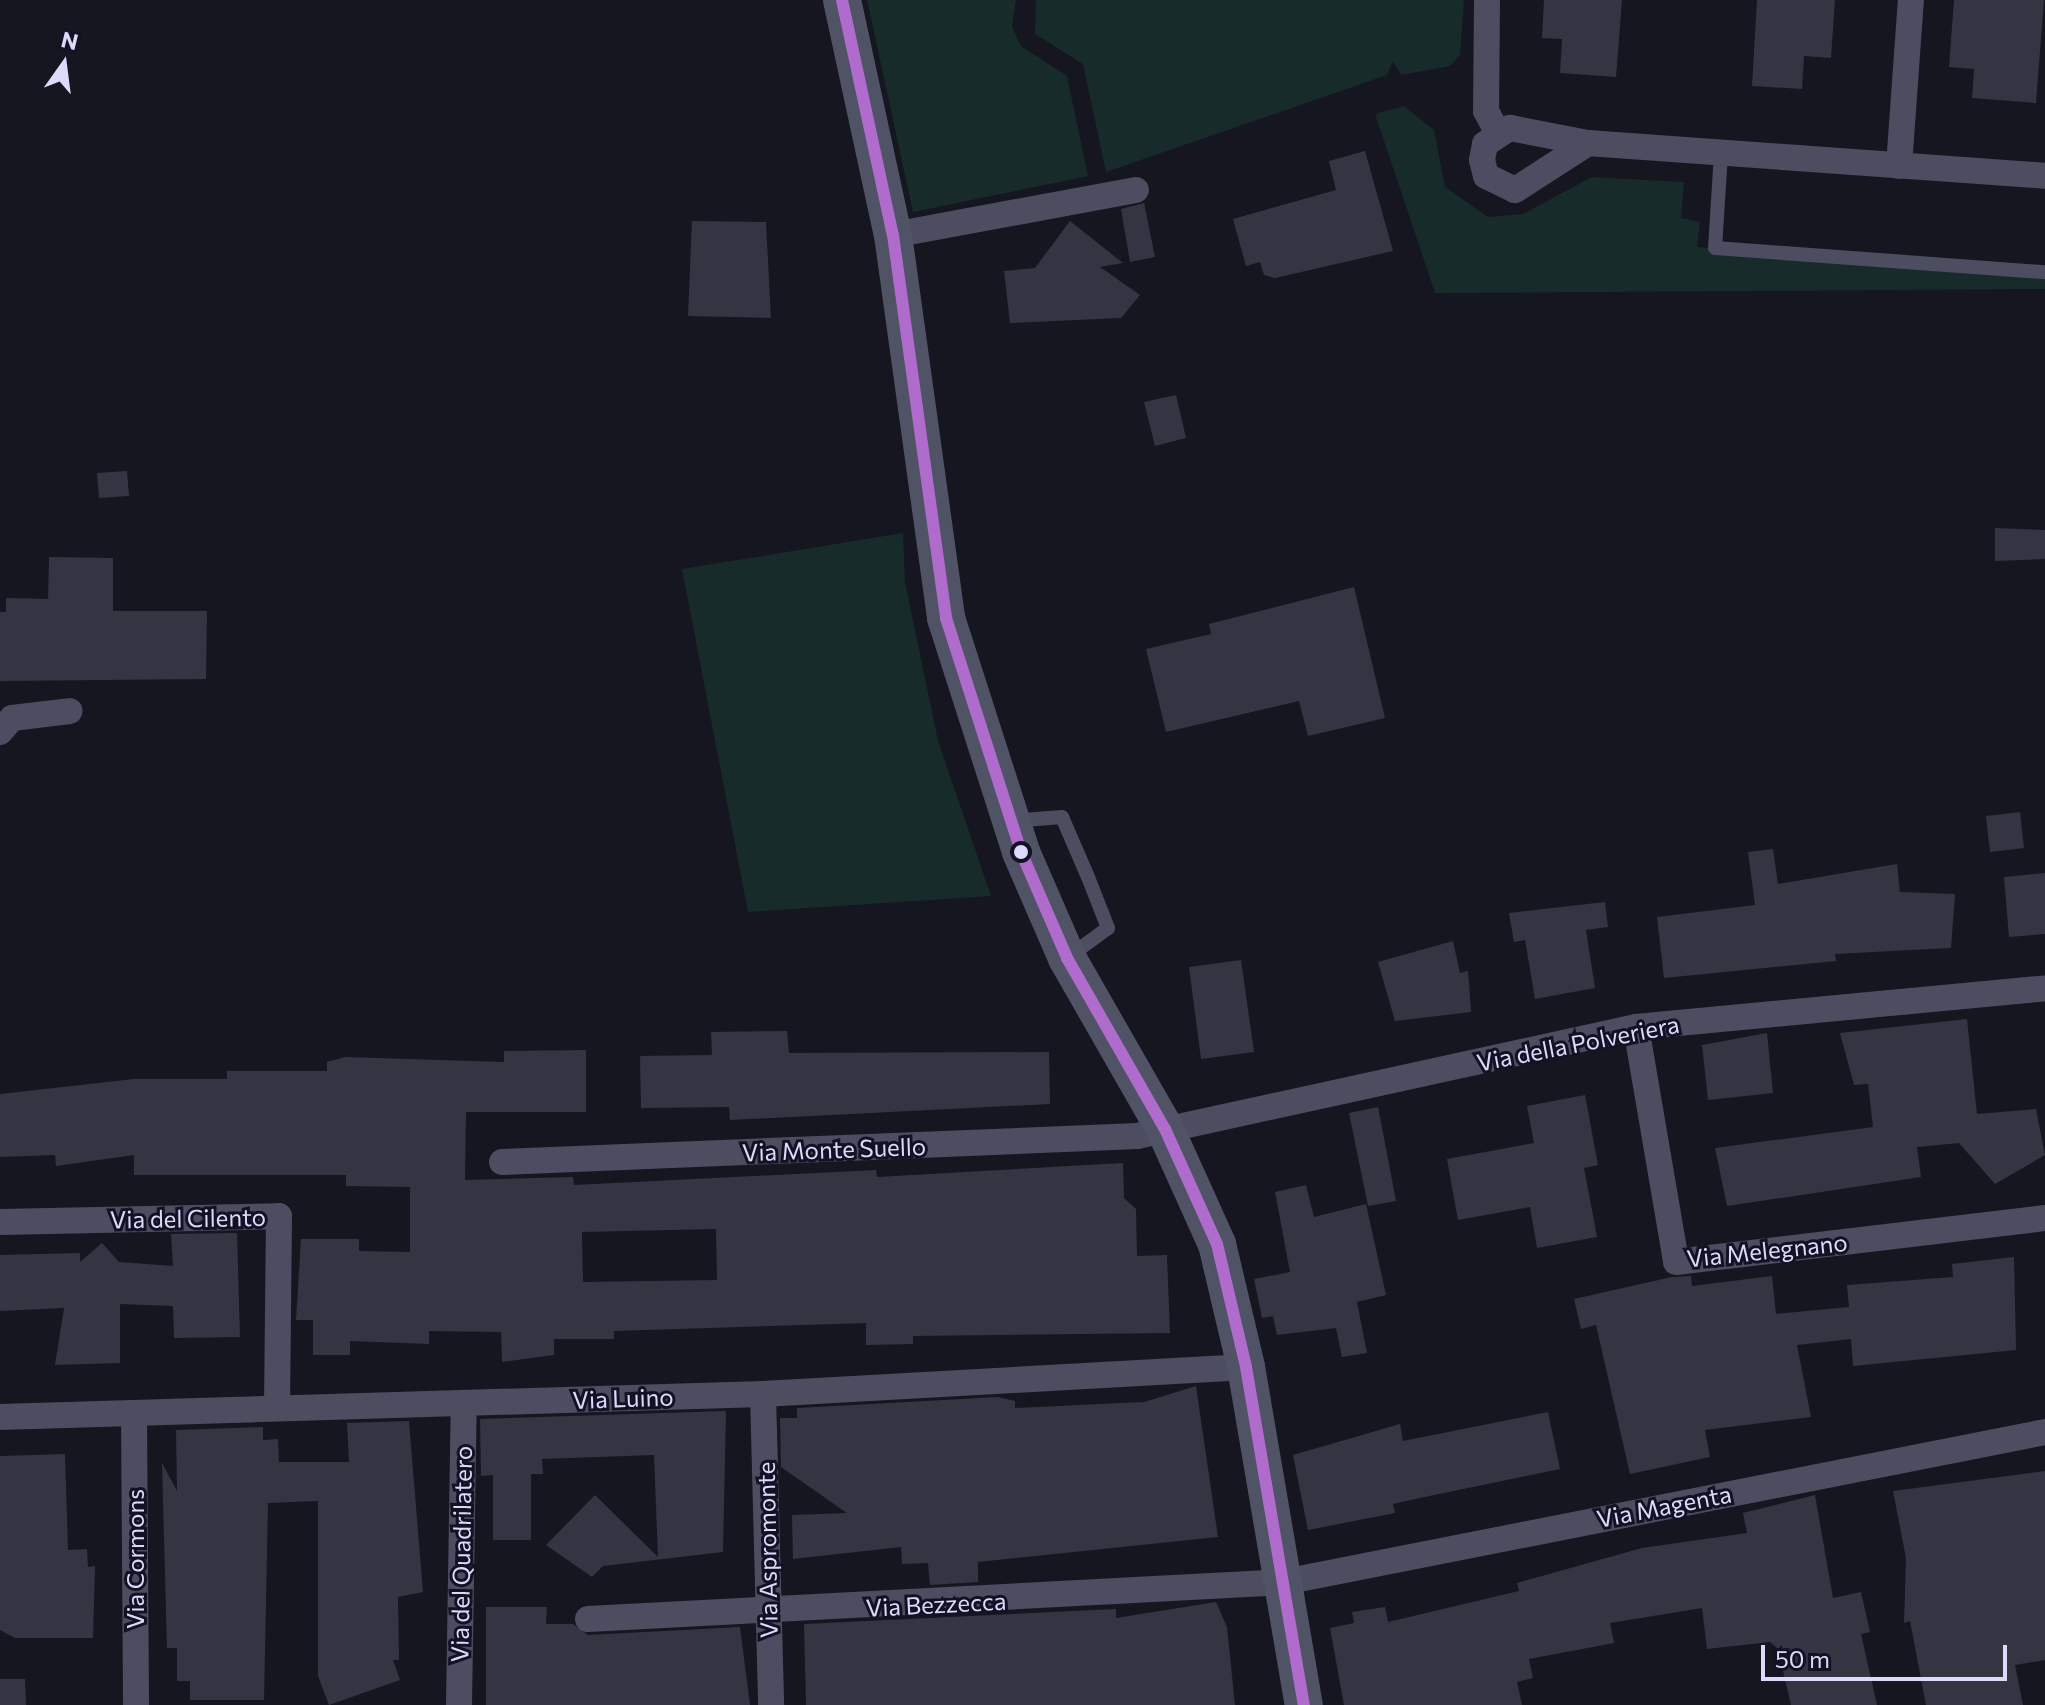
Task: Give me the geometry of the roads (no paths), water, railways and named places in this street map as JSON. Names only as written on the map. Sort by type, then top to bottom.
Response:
[{"type":"main road","points":[[842,0],[893,235],[946,618],[1009,821],[1067,958],[1165,1129],[1217,1244],[1246,1367],[1304,1705]]},
{"type":"street","points":[[1487,0],[1486,111],[1497,132]]},
{"type":"street","points":[[1899,166],[1911,0]]},
{"type":"street","points":[[1497,132],[1588,143],[2045,176]]},
{"type":"street","points":[[1497,132],[1485,144],[1486,176],[1515,190],[1588,143]]},
{"type":"street","points":[[893,235],[1136,190]]},
{"type":"street","points":[[0,732],[12,718],[70,711]]},
{"type":"street","name":"Via della Polveriera","points":[[1165,1129],[1636,1027],[2045,988]]},
{"type":"street","name":"Via Melegnano","points":[[1636,1027],[1676,1262],[2045,1218]]},
{"type":"street","name":"Via Monte Suello","points":[[502,1162],[1165,1129]]},
{"type":"street","name":"Via del Cilento","points":[[0,1222],[279,1216],[277,1408]]},
{"type":"street","name":"Via Luino","points":[[0,1417],[763,1394],[1246,1367]]},
{"type":"street","name":"Via Aspromonte","points":[[763,1394],[771,1705]]},
{"type":"street","name":"Via del Quadrilatero","points":[[459,1705],[464,1403]]},
{"type":"street","name":"Via Cormons","points":[[134,1413],[136,1705]]},
{"type":"street","name":"Via Magenta","points":[[1284,1582],[2045,1432]]},
{"type":"street","name":"Via Bezzecca","points":[[588,1619],[769,1614],[1284,1582]]},
{"type":"lane","points":[[1721,153],[1715,248],[2045,272]]},
{"type":"lane","points":[[1009,821],[1062,817],[1088,877],[1108,928],[1067,958]]}]
